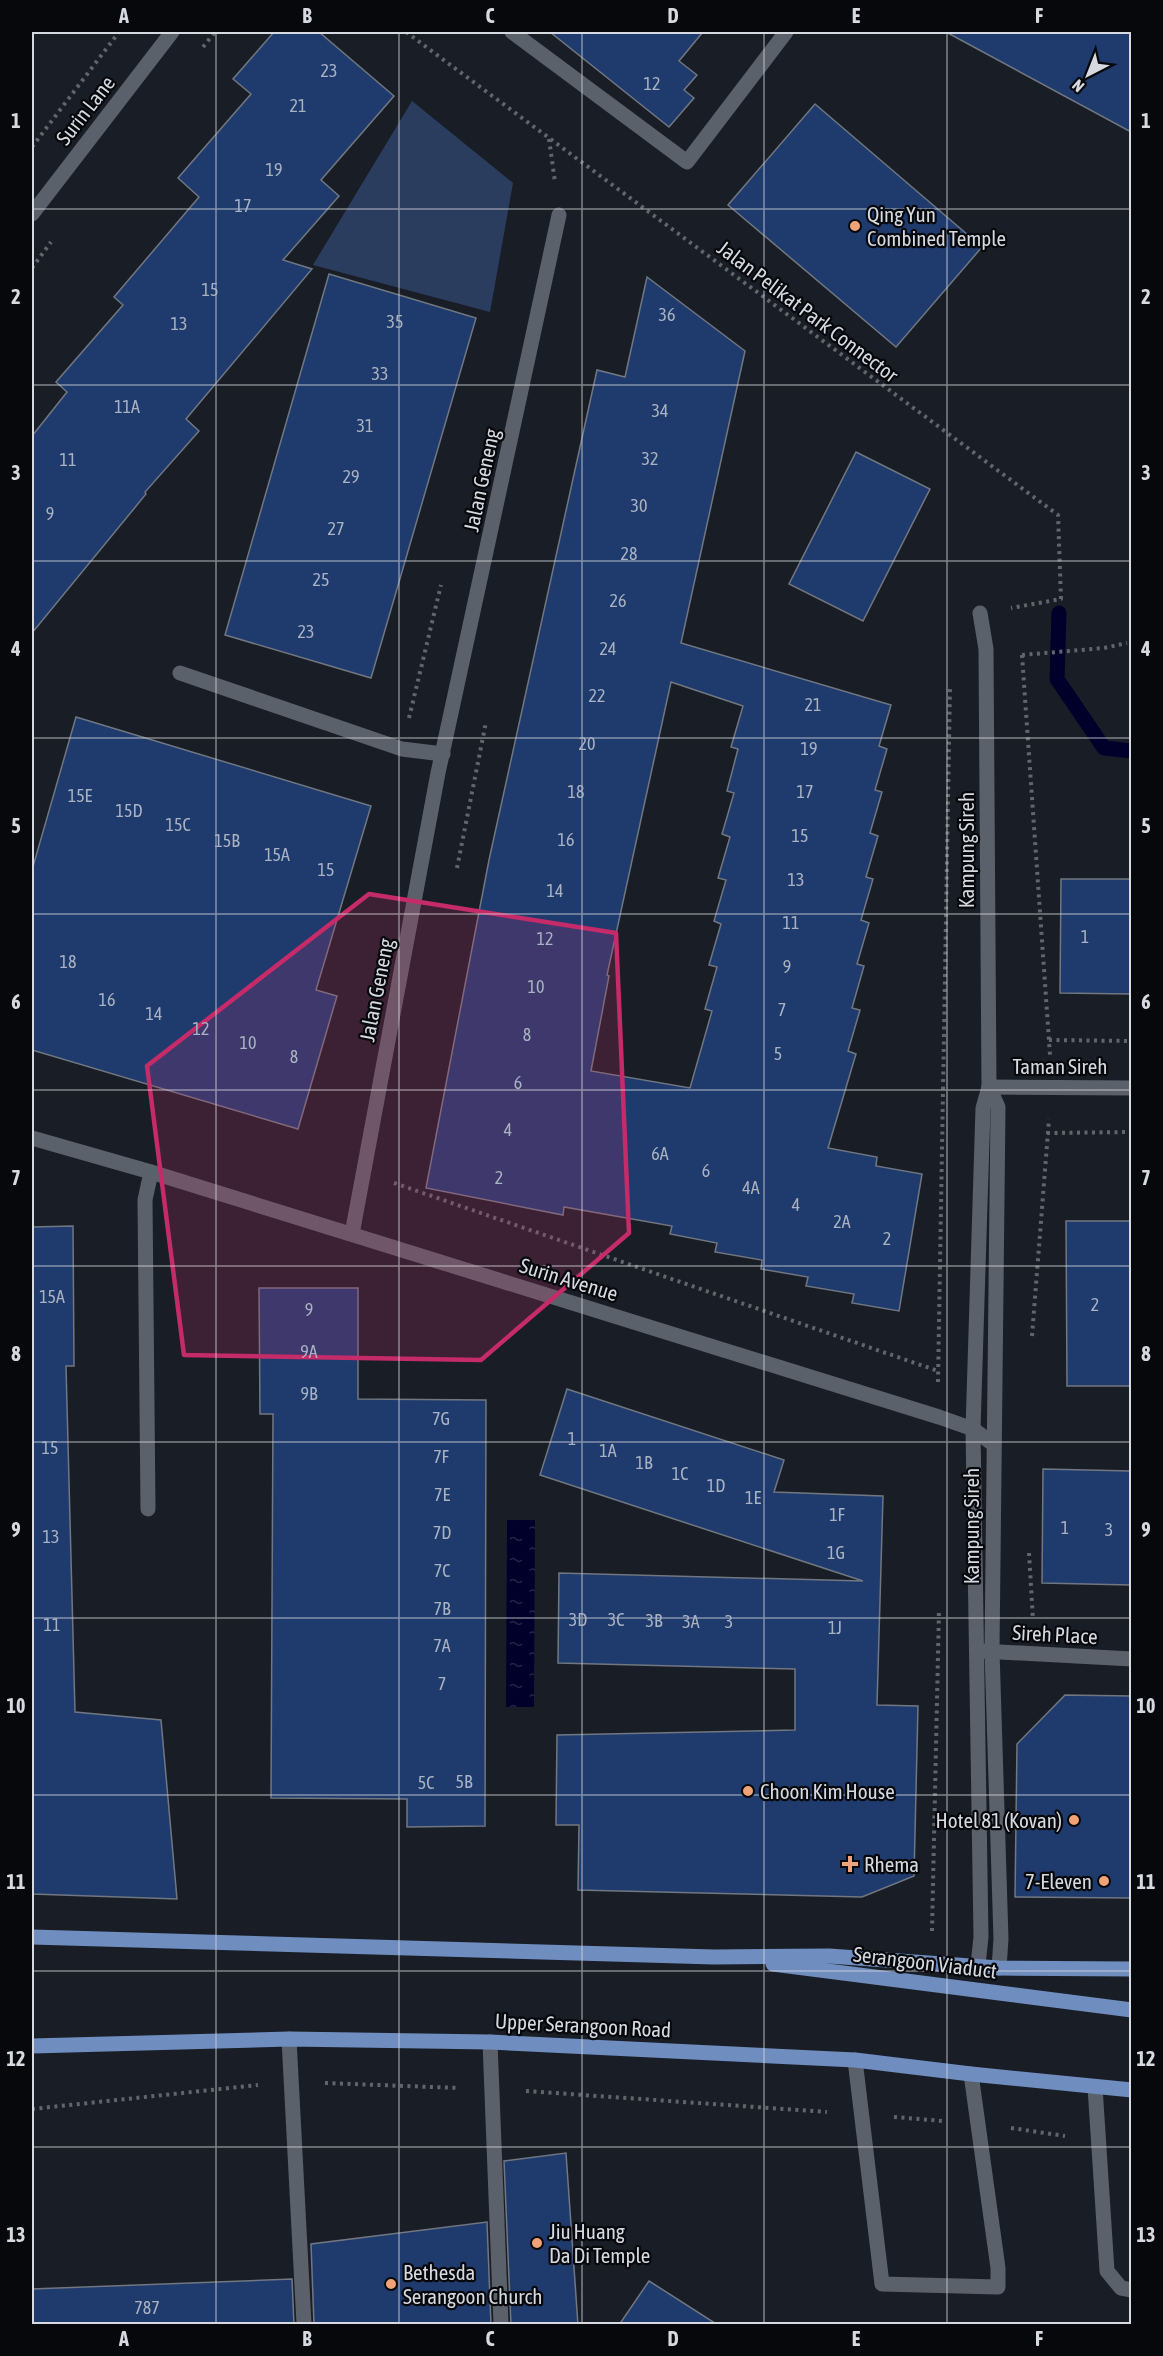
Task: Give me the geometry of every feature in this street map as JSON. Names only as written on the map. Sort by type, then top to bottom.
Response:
[{"type":"main road","points":[[32,1937],[714,1956],[829,1956],[999,1968],[1131,1969]]},
{"type":"main road","name":"Serangoon Viaduct","points":[[714,1956],[1131,2010]]},
{"type":"main road","name":"Upper Serangoon Road","points":[[32,2046],[289,2039],[490,2042],[855,2060],[1131,2090]]},
{"type":"street","name":"Surin Lane","points":[[32,214],[172,32]]},
{"type":"street","points":[[512,32],[687,162],[786,32]]},
{"type":"street","name":"Jalan Geneng","points":[[352,1234],[443,754],[559,215]]},
{"type":"street","name":"Kampung Sireh","points":[[978,1965],[981,1936],[973,1429],[983,1108],[989,1087],[986,649],[980,614]]},
{"type":"street","points":[[180,673],[402,748],[443,754]]},
{"type":"street","name":"Kampung Sireh","points":[[989,1087],[998,1107],[992,1651],[1001,1927],[999,1968]]},
{"type":"street","name":"Taman Sireh","points":[[989,1087],[1131,1088]]},
{"type":"street","name":"Surin Avenue","points":[[32,1138],[151,1172],[939,1417],[973,1429],[993,1444]]},
{"type":"street","points":[[148,1509],[145,1200],[151,1172]]},
{"type":"street","name":"Sireh Place","points":[[976,1651],[1131,1659]]},
{"type":"street","points":[[289,2039],[304,2325]]},
{"type":"street","points":[[490,2042],[501,2325]]},
{"type":"street","points":[[855,2060],[882,2284],[998,2287],[998,2268],[971,2074]]},
{"type":"street","points":[[1095,2087],[1107,2271],[1121,2288],[1131,2290]]},
{"type":"path","points":[[32,147],[119,32]]},
{"type":"path","name":"Jalan Pelikat Park Connector","points":[[406,32],[1058,516],[1061,599],[980,614]]},
{"type":"path","points":[[549,138],[559,215]]},
{"type":"path","points":[[986,649],[1022,655],[1104,648],[1127,643]]},
{"type":"path","points":[[1022,655],[1053,1087],[1047,1133],[1031,1343]]},
{"type":"path","points":[[939,1417],[950,682]]},
{"type":"path","points":[[457,872],[487,722]]},
{"type":"path","points":[[1049,1040],[1131,1041]]},
{"type":"path","points":[[1047,1133],[1131,1132]]},
{"type":"path","points":[[395,1184],[397,1172]]},
{"type":"path","points":[[363,1173],[938,1371]]},
{"type":"path","points":[[1029,1551],[1035,1654]]},
{"type":"path","points":[[932,1932],[939,1603]]},
{"type":"path","points":[[32,2109],[292,2082],[492,2090],[862,2114],[977,2123],[1099,2141]]},
{"type":"highlighted area","points":[[369,894],[616,933],[629,1233],[481,1360],[184,1355],[147,1066]]},
{"type":"shaded area","points":[[412,101],[513,183],[490,312],[313,265]]},
{"type":"water","points":[[507,1520],[535,1520],[534,1707],[506,1707]]},
{"type":"building","points":[[274,32],[319,32],[394,96],[321,180],[339,196],[283,260],[312,269],[186,419],[199,431],[145,492],[146,494],[32,633],[32,436],[67,392],[56,382],[123,305],[114,297],[199,197],[178,178],[251,94],[233,79]]},
{"type":"building","points":[[550,32],[703,32],[679,61],[697,75],[684,90],[694,98],[669,127]]},
{"type":"building","points":[[946,32],[1131,32],[1131,132]]},
{"type":"building","name":"Qing Yun Combined Temple","points":[[815,104],[982,247],[896,347],[728,205]]},
{"type":"building","points":[[329,274],[476,318],[371,678],[225,635]]},
{"type":"building","points":[[647,277],[745,351],[681,643],[891,705],[879,746],[887,749],[875,790],[882,792],[870,833],[878,836],[866,877],[873,879],[861,920],[869,923],[857,964],[864,966],[852,1008],[860,1010],[848,1051],[856,1054],[828,1148],[877,1157],[876,1166],[922,1174],[899,1311],[852,1303],[854,1294],[806,1286],[808,1277],[761,1269],[762,1260],[715,1252],[717,1243],[670,1234],[672,1226],[564,1207],[563,1215],[426,1188],[489,860],[597,370],[625,377]],"holes":[[[671,682],[743,706],[731,747],[738,749],[727,791],[734,793],[722,834],[730,837],[718,878],[726,880],[714,921],[721,924],[709,965],[717,967],[705,1009],[712,1011],[690,1088],[591,1071],[609,976],[607,975]]]},
{"type":"building","points":[[856,452],[930,489],[863,621],[789,584]]},
{"type":"building","points":[[76,717],[371,806],[316,990],[337,996],[298,1129],[32,1050],[32,870]]},
{"type":"building","points":[[1061,879],[1131,879],[1131,994],[1060,993]]},
{"type":"building","points":[[1066,1221],[1131,1221],[1131,1386],[1067,1386]]},
{"type":"building","points":[[73,1226],[74,1366],[66,1366],[75,1712],[161,1720],[177,1899],[32,1894],[32,1227]]},
{"type":"building","points":[[259,1288],[358,1288],[358,1399],[486,1400],[485,1826],[407,1827],[407,1799],[271,1798],[273,1414],[260,1414]]},
{"type":"building","points":[[567,1389],[784,1460],[774,1492],[883,1496],[877,1705],[918,1706],[914,1876],[862,1897],[578,1890],[579,1825],[556,1825],[557,1735],[795,1730],[795,1669],[558,1663],[559,1573],[863,1581],[540,1475]]},
{"type":"building","points":[[1043,1469],[1131,1471],[1130,1585],[1042,1583]]},
{"type":"building","name":"Hotel 81 (Kovan)","points":[[1065,1695],[1131,1696],[1131,1898],[1015,1897],[1017,1744]]},
{"type":"building","name":"Jiu Huang Da Di Temple","points":[[566,2153],[578,2325],[511,2325],[504,2161]]},
{"type":"building","name":"Bethesda Serangoon Church","points":[[487,2222],[491,2325],[314,2325],[311,2244]]},
{"type":"building","points":[[292,2279],[294,2325],[32,2325],[32,2289]]},
{"type":"building","name":"Jiu Huang Da Di Temple","points":[[649,2281],[718,2325],[619,2325]]},
{"type":"waterway","points":[[1059,613],[1057,679],[1104,748],[1132,751]]},
{"type":"place","name":"Qing Yun Combined Temple","points":[[855,226]]},
{"type":"place","name":"Choon Kim House","points":[[748,1791]]},
{"type":"place","name":"Hotel 81 (Kovan)","points":[[1074,1820]]},
{"type":"place","name":"Rhema","points":[[850,1864]]},
{"type":"place","name":"7-Eleven","points":[[1104,1881]]},
{"type":"place","name":"Jiu Huang Da Di Temple","points":[[537,2243]]},
{"type":"place","name":"Bethesda Serangoon Church","points":[[391,2284]]}]
